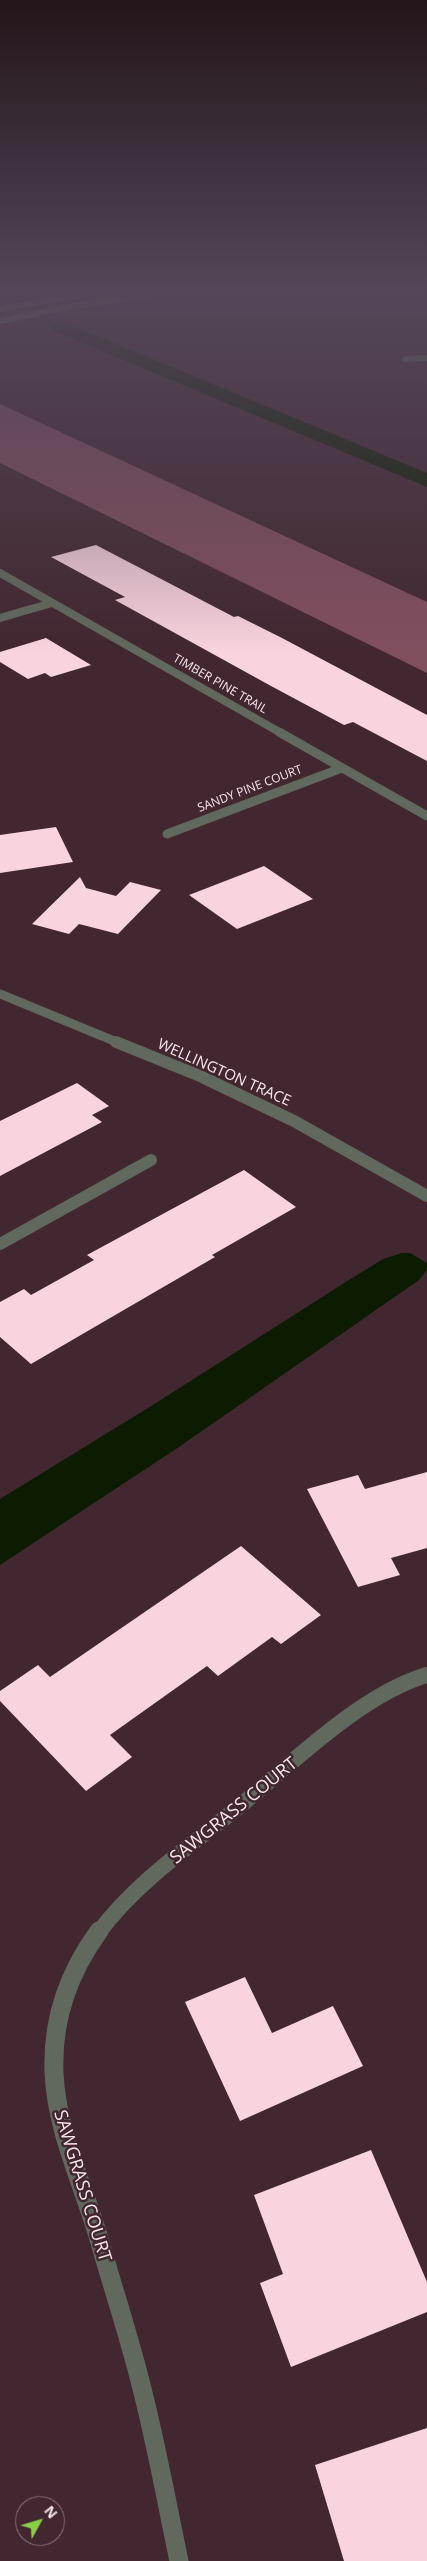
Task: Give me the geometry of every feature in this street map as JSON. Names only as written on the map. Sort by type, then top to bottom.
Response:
[{"type":"street","name":"TIMBER PINE TRAIL","points":[[0,573],[427,816]]},
{"type":"street","points":[[0,618],[52,603]]},
{"type":"street","name":"SANDY PINE COURT","points":[[167,834],[342,768]]},
{"type":"street","name":"WELLINGTON TRACE","points":[[1,996],[200,1076],[294,1121],[427,1196]]},
{"type":"street","points":[[0,1244],[151,1160]]},
{"type":"street","name":"SAWGRASS COURT","points":[[179,2561],[139,2378],[90,2209],[62,2130],[55,2091],[54,2051],[60,2013],[72,1976],[89,1942],[111,1913],[138,1888],[364,1705],[410,1680],[427,1675]]},
{"type":"shaded area","points":[[0,415],[23,415],[427,602],[427,673],[0,463]]},
{"type":"shaded area","points":[[254,415],[286,415],[427,473],[427,487]]},
{"type":"shaded area","points":[[402,1253],[410,1253],[427,1263],[427,1270],[419,1280],[179,1447],[0,1565],[0,1499],[383,1259]]},
{"type":"building","points":[[96,545],[234,617],[238,616],[282,638],[427,715],[427,761],[353,722],[344,725],[271,686],[115,600],[125,597],[51,557]]},
{"type":"building","points":[[46,638],[91,665],[51,677],[45,673],[28,679],[0,662],[0,652]]},
{"type":"building","points":[[56,827],[73,862],[0,873],[0,835]]},
{"type":"building","points":[[264,866],[313,899],[237,929],[189,895]]},
{"type":"building","points":[[80,877],[86,888],[116,896],[130,882],[161,890],[118,934],[79,924],[69,934],[32,924]]},
{"type":"building","points":[[77,1083],[109,1106],[92,1115],[102,1122],[0,1176],[0,1121]]},
{"type":"building","points":[[244,1170],[296,1207],[212,1255],[215,1257],[31,1364],[0,1337],[0,1302],[24,1289],[31,1295],[94,1260],[87,1255]]},
{"type":"building","points":[[427,1472],[427,1548],[391,1558],[400,1575],[358,1587],[307,1489],[358,1475],[365,1489]]},
{"type":"building","points":[[241,1546],[321,1615],[281,1644],[272,1637],[218,1676],[207,1666],[110,1735],[132,1757],[86,1791],[0,1701],[0,1691],[38,1665],[50,1677]]},
{"type":"building","points":[[245,1977],[272,2033],[333,2006],[363,2066],[240,2121],[185,2002]]},
{"type":"building","points":[[371,2150],[427,2282],[427,2312],[291,2367],[260,2283],[283,2274],[254,2195]]},
{"type":"building","points":[[427,2428],[427,2561],[344,2561],[315,2465]]}]
